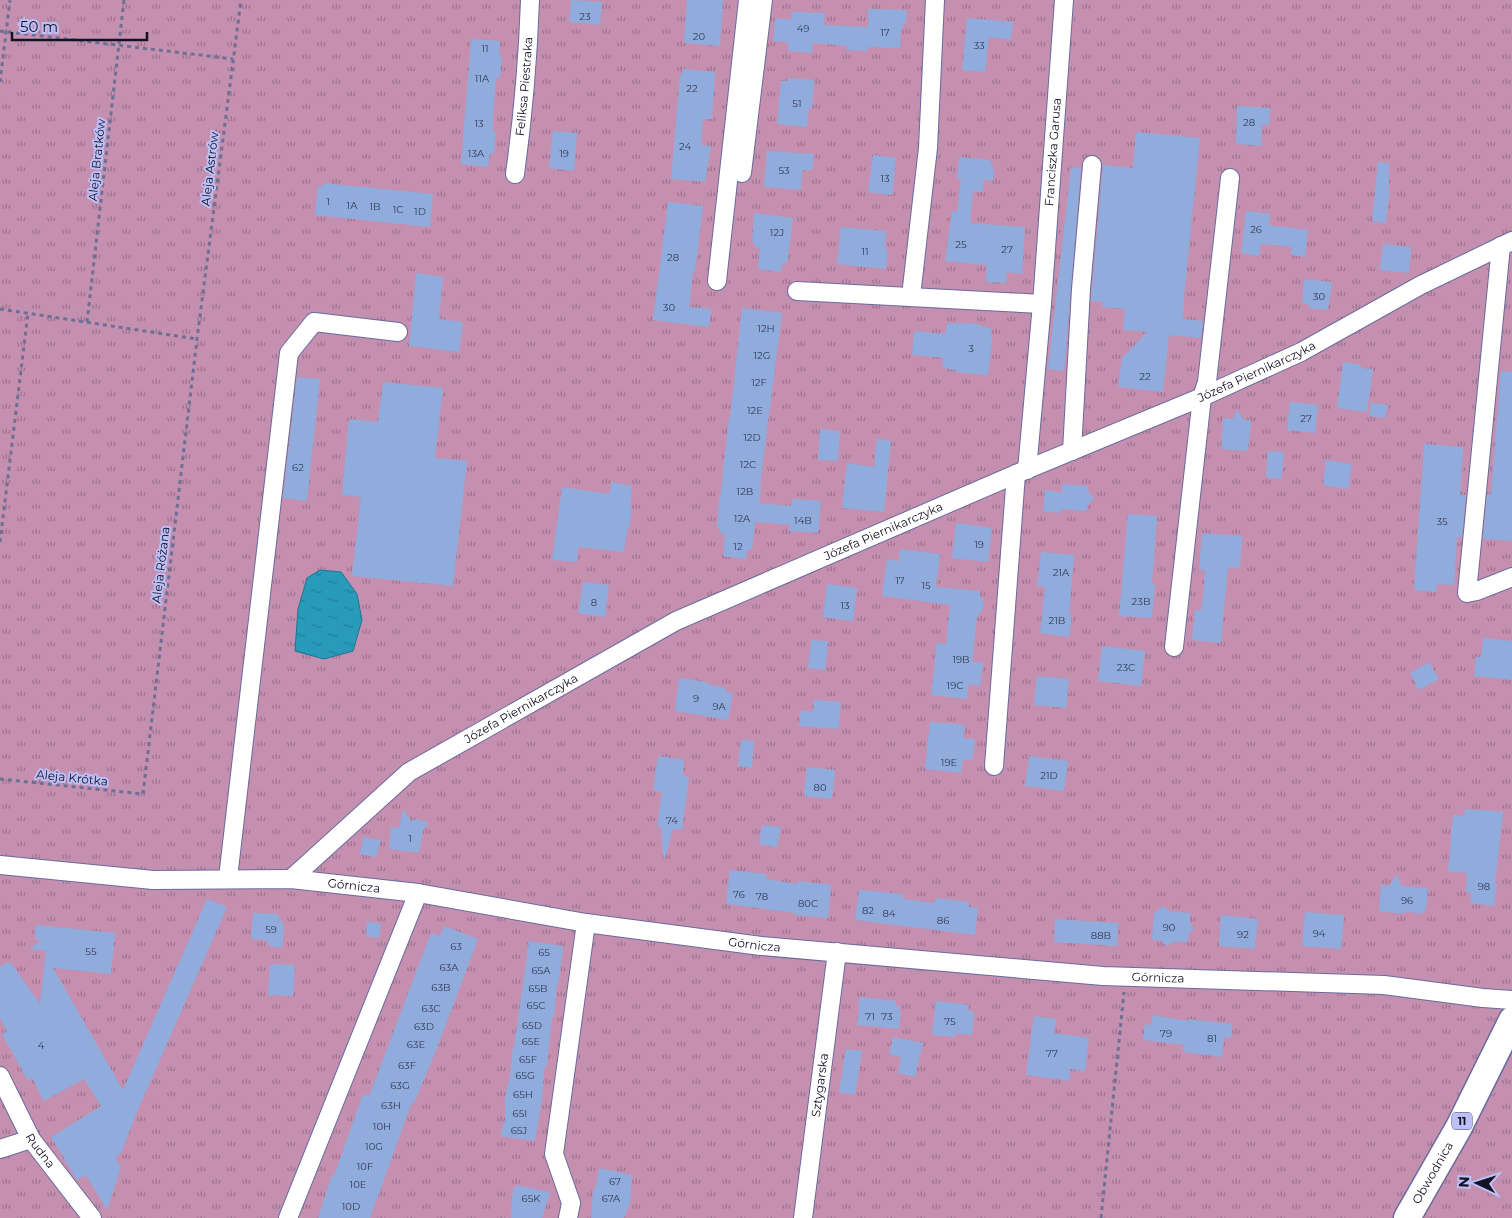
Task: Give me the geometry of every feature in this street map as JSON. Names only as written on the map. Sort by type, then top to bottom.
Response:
[{"type":"highway","name":"Obwodnica","points":[[1407,1218],[1459,1127],[1512,1020]]},
{"type":"street","name":"Feliksa Piestraka","points":[[515,174],[522,128],[530,0]]},
{"type":"street","points":[[717,281],[748,0]]},
{"type":"street","points":[[742,173],[763,0]]},
{"type":"street","points":[[912,296],[928,148],[935,0]]},
{"type":"street","name":"Franciszka Garusa","points":[[994,766],[1021,472],[1042,304],[1064,0]]},
{"type":"street","points":[[1072,451],[1081,289],[1092,165]]},
{"type":"street","points":[[1174,647],[1202,397],[1207,382],[1230,178]]},
{"type":"street","points":[[1507,243],[1467,593],[1512,577]]},
{"type":"street","name":"Józefa Piernikarczyka","points":[[291,878],[409,772],[668,625],[1021,472],[1202,397],[1301,352],[1421,285],[1507,243]]},
{"type":"street","points":[[797,291],[1042,304]]},
{"type":"street","points":[[228,878],[289,353],[314,322],[398,332]]},
{"type":"street","name":"Górnicza","points":[[0,865],[153,880],[291,878],[418,893],[586,923],[762,946],[1103,976],[1384,985],[1512,1000]]},
{"type":"street","points":[[288,1218],[418,893]]},
{"type":"street","points":[[568,1218],[571,1203],[554,1154],[586,923]]},
{"type":"street","name":"Sztygarska","points":[[802,1218],[837,952]]},
{"type":"street","name":"Rudna","points":[[0,1076],[31,1140],[92,1218]]},
{"type":"street","points":[[0,1150],[31,1140]]},
{"type":"path","points":[[0,82],[10,0]]},
{"type":"path","name":"Aleja Bratków","points":[[88,322],[124,0]]},
{"type":"path","name":"Aleja Astrów","points":[[197,339],[241,0]]},
{"type":"path","points":[[0,31],[233,59]]},
{"type":"path","points":[[0,309],[197,339]]},
{"type":"path","points":[[0,542],[28,313]]},
{"type":"path","name":"Aleja Różana","points":[[143,794],[197,339]]},
{"type":"path","name":"Aleja Krótka","points":[[0,779],[143,794]]},
{"type":"path","points":[[1101,1218],[1126,977]]},
{"type":"green space","points":[[0,0],[1512,0],[1512,1218],[0,1218]]},
{"type":"water","points":[[320,570],[341,572],[357,594],[362,620],[353,651],[324,659],[295,651],[298,609],[307,578]]},
{"type":"building","points":[[571,0],[602,2],[600,25],[569,22]]},
{"type":"building","points":[[687,0],[723,0],[720,46],[684,43]]},
{"type":"building","points":[[868,9],[906,10],[906,22],[901,29],[900,48],[867,47],[867,51],[846,50],[847,46],[813,43],[812,53],[788,51],[788,42],[773,41],[775,18],[791,20],[792,12],[825,13],[824,25],[868,27]]},
{"type":"building","points":[[967,18],[1013,22],[1011,40],[989,37],[985,72],[962,70]]},
{"type":"building","points":[[471,39],[500,41],[499,56],[502,57],[500,78],[496,78],[493,116],[493,131],[496,132],[494,153],[490,153],[488,167],[461,164]]},
{"type":"building","points":[[682,69],[715,72],[712,119],[703,119],[701,145],[711,146],[705,182],[671,179]]},
{"type":"building","points":[[789,78],[814,80],[812,108],[809,108],[807,127],[777,124],[781,81],[788,81]]},
{"type":"building","points":[[1237,106],[1270,108],[1269,125],[1262,125],[1261,146],[1236,144]]},
{"type":"building","points":[[553,131],[577,133],[574,171],[549,168]]},
{"type":"building","points":[[1136,132],[1200,138],[1183,319],[1203,321],[1201,338],[1169,335],[1163,392],[1118,387],[1122,358],[1147,332],[1123,330],[1125,309],[1102,307],[1103,302],[1091,301],[1103,165],[1133,168]]},
{"type":"building","points":[[767,151],[814,154],[812,170],[802,170],[801,190],[764,187]]},
{"type":"building","points":[[873,155],[896,158],[892,195],[868,192]]},
{"type":"building","points":[[959,157],[990,160],[994,170],[993,181],[984,180],[983,192],[973,191],[970,223],[1025,227],[1022,274],[1007,272],[1006,283],[986,282],[987,265],[945,261],[952,211],[957,212],[961,179],[957,179]]},
{"type":"building","points":[[1378,162],[1389,163],[1389,194],[1386,223],[1372,221]]},
{"type":"building","points":[[1071,167],[1081,168],[1064,371],[1048,369]]},
{"type":"building","points":[[323,183],[433,194],[430,227],[315,215],[318,186],[322,187]]},
{"type":"building","points":[[668,202],[703,206],[689,307],[711,309],[709,327],[653,320]]},
{"type":"building","points":[[1246,211],[1270,214],[1269,225],[1308,230],[1305,257],[1291,255],[1292,247],[1261,244],[1259,256],[1241,253]]},
{"type":"building","points":[[754,213],[793,218],[787,264],[782,263],[781,272],[758,269],[760,248],[754,247],[755,242],[752,242]]},
{"type":"building","points":[[841,227],[886,231],[885,249],[888,250],[886,269],[837,264]]},
{"type":"building","points":[[1383,244],[1411,247],[1409,273],[1380,270]]},
{"type":"building","points":[[416,273],[443,277],[439,319],[463,322],[459,352],[409,346]]},
{"type":"building","points":[[1304,279],[1332,282],[1328,310],[1308,308],[1309,304],[1302,303]]},
{"type":"building","points":[[742,308],[782,313],[761,477],[760,503],[792,506],[792,499],[821,501],[818,533],[789,531],[790,525],[755,522],[752,550],[747,550],[746,559],[723,556],[725,534],[719,533],[720,528],[717,528]]},
{"type":"building","points":[[947,324],[979,324],[982,327],[991,328],[992,342],[988,375],[955,372],[956,370],[942,368],[943,358],[912,355],[914,331],[945,334]]},
{"type":"building","points":[[1343,362],[1361,365],[1360,368],[1373,369],[1367,412],[1337,408]]},
{"type":"building","points":[[1501,371],[1512,372],[1512,541],[1483,539],[1487,494],[1491,494]]},
{"type":"building","points":[[297,377],[320,379],[307,501],[283,498]]},
{"type":"building","points":[[383,382],[443,388],[435,458],[467,461],[453,586],[352,576],[361,497],[342,495],[349,419],[378,422]]},
{"type":"building","points":[[1290,402],[1318,405],[1315,433],[1287,430]]},
{"type":"building","points":[[1371,403],[1388,405],[1385,418],[1369,416]]},
{"type":"building","points":[[1237,410],[1244,420],[1251,420],[1248,451],[1221,449],[1223,418],[1233,419]]},
{"type":"building","points":[[820,429],[840,431],[838,461],[818,460]]},
{"type":"building","points":[[877,439],[891,441],[884,512],[842,508],[847,463],[874,467]]},
{"type":"building","points":[[1424,444],[1463,447],[1460,495],[1466,495],[1462,537],[1457,537],[1454,585],[1437,584],[1436,592],[1414,590]]},
{"type":"building","points":[[1268,451],[1284,452],[1281,479],[1266,477]]},
{"type":"building","points":[[1326,460],[1352,464],[1348,489],[1323,485]]},
{"type":"building","points":[[612,482],[632,486],[630,508],[632,508],[624,552],[578,547],[577,562],[552,560],[562,487],[609,494]]},
{"type":"building","points":[[1062,484],[1088,486],[1088,491],[1094,499],[1087,506],[1087,511],[1061,509],[1060,513],[1043,511],[1045,490],[1062,493]]},
{"type":"building","points":[[1128,514],[1157,516],[1152,584],[1155,584],[1152,618],[1119,616]]},
{"type":"building","points":[[956,523],[992,528],[988,562],[952,558]]},
{"type":"building","points":[[1202,533],[1242,536],[1240,568],[1228,567],[1221,643],[1192,640],[1195,610],[1201,610],[1204,585],[1205,570],[1199,569]]},
{"type":"building","points":[[900,549],[940,554],[936,587],[980,591],[980,598],[984,599],[983,609],[977,617],[972,662],[983,662],[980,686],[969,684],[967,699],[931,695],[937,643],[946,644],[950,605],[882,596],[887,559],[899,561]]},
{"type":"building","points":[[1041,552],[1074,555],[1069,615],[1072,615],[1069,637],[1040,633],[1045,587],[1037,586]]},
{"type":"building","points":[[583,582],[609,585],[605,617],[578,613]]},
{"type":"building","points":[[827,584],[857,588],[853,621],[823,617]]},
{"type":"building","points":[[1483,638],[1512,641],[1512,680],[1474,676],[1476,657],[1481,657]]},
{"type":"building","points":[[811,640],[828,641],[825,670],[808,668]]},
{"type":"building","points":[[1102,646],[1145,651],[1141,686],[1098,681]]},
{"type":"building","points":[[1429,662],[1439,679],[1419,690],[1410,673]]},
{"type":"building","points":[[1037,676],[1069,679],[1066,708],[1034,705]]},
{"type":"building","points":[[679,678],[707,682],[707,684],[726,688],[725,692],[733,693],[728,720],[675,711]]},
{"type":"building","points":[[814,700],[841,702],[839,729],[799,726],[801,710],[813,712]]},
{"type":"building","points":[[930,722],[965,725],[963,738],[975,739],[972,760],[963,759],[961,773],[925,769]]},
{"type":"building","points":[[741,740],[754,741],[752,768],[738,766]]},
{"type":"building","points":[[658,756],[684,760],[683,776],[689,777],[682,830],[673,829],[665,858],[663,857],[661,827],[657,826],[662,792],[653,790]]},
{"type":"building","points":[[1029,756],[1068,761],[1064,791],[1025,786]]},
{"type":"building","points":[[807,767],[835,770],[832,799],[804,796]]},
{"type":"building","points":[[403,809],[411,821],[416,819],[429,823],[423,830],[419,853],[389,849],[391,827],[399,828]]},
{"type":"building","points":[[1465,809],[1503,812],[1494,906],[1470,903],[1471,893],[1466,892],[1467,873],[1448,871],[1453,815],[1464,816]]},
{"type":"building","points":[[762,825],[781,827],[777,847],[759,844]]},
{"type":"building","points":[[363,837],[381,840],[376,857],[360,854]]},
{"type":"building","points":[[730,870],[766,874],[766,879],[797,884],[798,881],[831,885],[828,918],[794,915],[795,913],[726,904]]},
{"type":"building","points":[[1396,874],[1402,886],[1428,888],[1426,909],[1421,914],[1405,911],[1404,914],[1379,911],[1381,885],[1390,886]]},
{"type":"building","points":[[859,890],[903,894],[903,899],[935,903],[935,898],[969,902],[969,907],[978,908],[975,935],[855,920]]},
{"type":"building","points":[[207,899],[227,907],[137,1112],[121,1153],[115,1157],[121,1167],[107,1210],[86,1175],[77,1180],[51,1137],[101,1106],[84,1079],[44,1101],[32,1078],[28,1081],[2,1034],[7,1031],[0,1018],[0,967],[6,963],[11,963],[40,1004],[46,951],[29,949],[42,940],[35,940],[36,925],[115,933],[111,974],[53,968],[123,1090]]},
{"type":"building","points":[[1164,906],[1169,911],[1190,913],[1190,923],[1194,929],[1189,933],[1188,942],[1173,942],[1167,946],[1161,941],[1152,940],[1154,913]]},
{"type":"building","points":[[1305,912],[1344,915],[1341,949],[1302,946]]},
{"type":"building","points":[[253,913],[278,914],[284,928],[282,948],[269,946],[268,941],[251,939]]},
{"type":"building","points":[[1221,915],[1258,919],[1255,949],[1219,946]]},
{"type":"building","points":[[1055,919],[1118,923],[1117,946],[1054,942]]},
{"type":"building","points":[[367,921],[381,924],[379,938],[366,936]]},
{"type":"building","points":[[444,926],[478,939],[437,1048],[414,1103],[412,1102],[370,1218],[318,1218],[332,1175],[334,1176],[363,1094],[369,1096],[431,933],[440,936]]},
{"type":"building","points":[[529,941],[563,946],[535,1141],[500,1136],[505,1120],[505,1099],[509,1083]]},
{"type":"building","points":[[270,964],[295,965],[293,996],[268,995]]},
{"type":"building","points":[[860,997],[896,1001],[896,1006],[900,1006],[899,1011],[901,1012],[899,1029],[857,1025]]},
{"type":"building","points":[[936,1001],[969,1005],[968,1011],[974,1012],[972,1035],[956,1033],[956,1037],[932,1035]]},
{"type":"building","points":[[1153,1015],[1188,1021],[1188,1019],[1232,1024],[1231,1038],[1224,1037],[1222,1057],[1183,1052],[1184,1045],[1143,1040],[1145,1024],[1151,1025]]},
{"type":"building","points":[[1034,1016],[1056,1019],[1054,1033],[1089,1038],[1085,1071],[1070,1069],[1069,1081],[1026,1075]]},
{"type":"building","points":[[893,1037],[923,1043],[915,1077],[898,1073],[901,1057],[889,1054]]},
{"type":"building","points":[[846,1049],[862,1051],[855,1095],[839,1092]]},
{"type":"building","points":[[599,1168],[632,1175],[630,1203],[624,1218],[591,1218],[593,1191],[596,1186]]},
{"type":"building","points":[[515,1185],[550,1192],[542,1218],[511,1218],[512,1196]]}]
